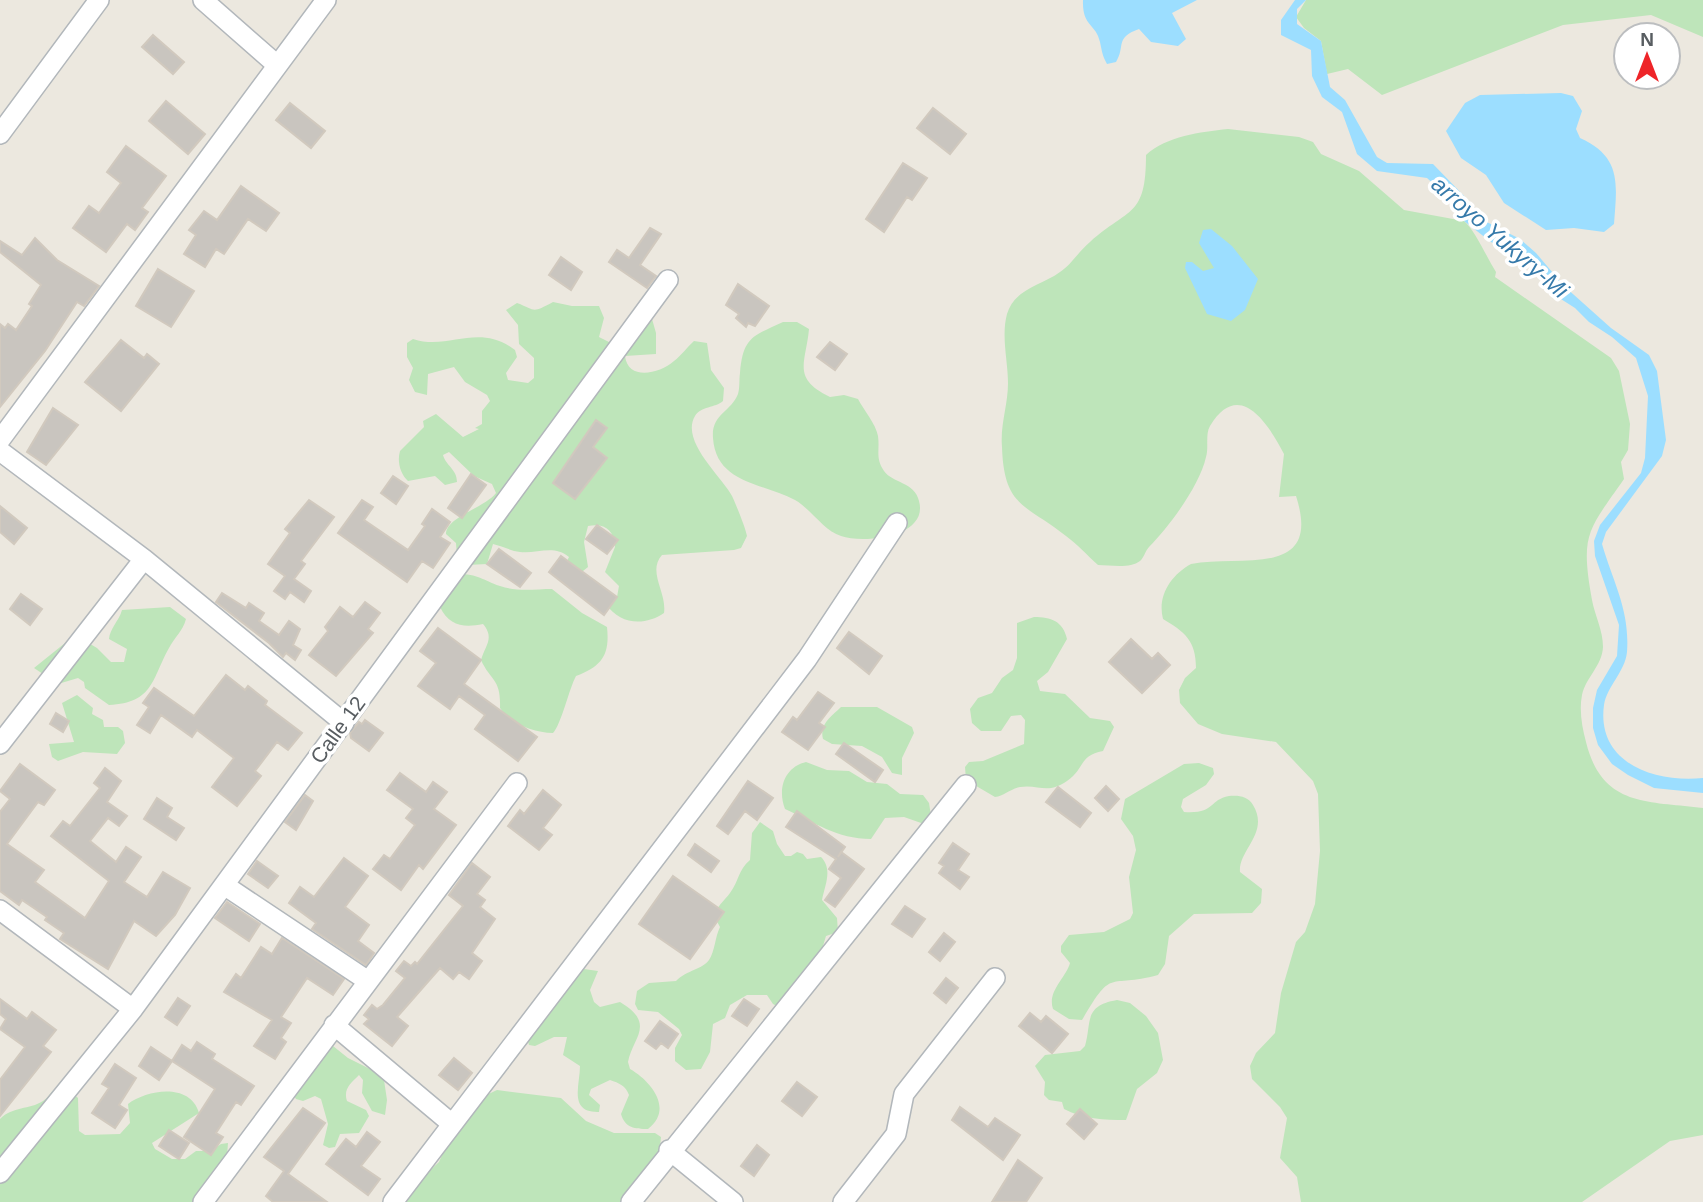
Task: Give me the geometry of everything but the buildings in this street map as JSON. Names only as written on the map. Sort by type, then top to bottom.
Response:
[{"type":"street","points":[[0,134],[99,0]]},
{"type":"street","points":[[203,0],[277,65]]},
{"type":"street","points":[[0,440],[326,0]]},
{"type":"street","name":"Calle 12","points":[[0,1173],[133,1009],[668,279]]},
{"type":"street","points":[[0,451],[144,559],[344,723]]},
{"type":"street","points":[[393,1202],[807,659],[897,523]]},
{"type":"street","points":[[0,744],[144,559]]},
{"type":"street","points":[[203,1202],[517,783]]},
{"type":"street","points":[[631,1202],[669,1150],[967,785]]},
{"type":"street","points":[[224,885],[368,981]]},
{"type":"street","points":[[0,910],[133,1009]]},
{"type":"street","points":[[843,1202],[896,1134],[904,1094],[995,978]]},
{"type":"street","points":[[334,1025],[452,1124]]},
{"type":"street","points":[[669,1150],[733,1202]]},
{"type":"green space","points":[[1306,0],[1703,0],[1703,37],[1682,28],[1682,21],[1665,21],[1651,15],[1563,25],[1382,95],[1348,69],[1327,74],[1321,41],[1304,28],[1296,17]]},
{"type":"green space","points":[[1228,129],[1299,137],[1313,142],[1321,154],[1359,171],[1404,210],[1464,221],[1477,237],[1496,272],[1495,277],[1611,358],[1619,371],[1630,424],[1628,450],[1621,462],[1624,479],[1595,522],[1587,546],[1588,578],[1603,647],[1600,660],[1582,695],[1581,718],[1593,763],[1603,779],[1615,790],[1646,801],[1703,808],[1703,1135],[1670,1141],[1582,1202],[1301,1202],[1297,1177],[1280,1158],[1287,1118],[1280,1107],[1252,1079],[1250,1066],[1256,1053],[1275,1033],[1281,993],[1296,942],[1305,932],[1315,904],[1320,851],[1318,794],[1313,781],[1276,742],[1222,734],[1198,724],[1180,703],[1179,690],[1185,678],[1196,668],[1194,651],[1188,638],[1163,619],[1162,610],[1167,587],[1177,574],[1191,564],[1272,558],[1288,552],[1298,541],[1301,523],[1296,496],[1279,497],[1284,454],[1270,430],[1252,410],[1242,406],[1232,406],[1221,412],[1210,426],[1203,468],[1191,493],[1141,560],[1131,565],[1098,565],[1070,539],[1020,502],[1007,482],[1002,439],[1008,383],[1005,331],[1011,305],[1029,288],[1064,269],[1090,242],[1133,209],[1143,190],[1146,155],[1174,139]]},
{"type":"green space","points":[[553,302],[572,306],[599,306],[604,318],[599,337],[611,343],[646,316],[652,319],[656,333],[656,354],[625,356],[627,364],[638,372],[653,372],[668,366],[694,341],[707,343],[711,370],[724,388],[723,401],[701,410],[695,416],[693,436],[704,458],[732,496],[747,536],[741,548],[734,550],[662,555],[656,568],[664,613],[649,620],[625,620],[606,604],[617,597],[619,586],[605,572],[615,547],[613,536],[607,529],[599,525],[588,526],[584,542],[588,567],[578,575],[566,563],[569,557],[563,553],[551,550],[520,552],[493,544],[487,564],[467,565],[457,556],[456,543],[446,534],[452,522],[496,493],[492,484],[474,476],[449,452],[443,455],[457,482],[445,485],[435,476],[408,481],[400,467],[400,451],[424,427],[423,421],[436,414],[463,437],[479,429],[475,428],[482,424],[482,411],[490,401],[487,395],[465,382],[454,367],[428,374],[427,395],[415,392],[409,380],[413,368],[407,357],[407,343],[413,339],[439,342],[489,338],[515,350],[517,357],[506,373],[508,380],[528,383],[534,378],[534,358],[519,344],[518,325],[506,310],[517,303],[534,310]]},
{"type":"green space","points":[[783,322],[797,322],[809,329],[804,360],[805,376],[818,390],[830,397],[844,395],[858,399],[877,431],[879,458],[884,471],[917,495],[919,513],[914,523],[905,530],[878,538],[841,536],[829,530],[795,500],[744,480],[723,465],[716,453],[713,430],[718,418],[738,394],[744,352],[751,339]]},
{"type":"green space","points":[[457,574],[476,576],[513,589],[552,589],[582,613],[607,627],[607,645],[602,658],[592,668],[576,676],[553,733],[524,726],[510,719],[500,708],[497,685],[481,660],[489,638],[487,629],[483,624],[470,626],[453,622],[440,607]]},
{"type":"green space","points":[[170,607],[186,619],[185,623],[150,687],[135,699],[109,705],[85,688],[84,682],[78,678],[58,684],[34,668],[75,635],[97,648],[111,662],[124,662],[127,649],[109,639],[122,610]]},
{"type":"green space","points":[[1034,617],[1055,621],[1063,628],[1067,639],[1048,672],[1037,681],[1040,691],[1065,694],[1090,718],[1110,721],[1114,727],[1103,751],[1089,756],[1073,776],[1060,785],[1048,788],[1020,787],[995,797],[966,780],[965,767],[969,762],[983,761],[1024,744],[1025,720],[1021,715],[1011,716],[1001,731],[981,731],[972,723],[970,709],[978,698],[992,693],[1002,678],[1013,670],[1017,658],[1017,623]]},
{"type":"green space","points":[[77,695],[93,708],[92,714],[103,720],[104,727],[118,727],[123,731],[125,743],[117,754],[83,752],[58,761],[52,757],[49,744],[74,742],[62,703]]},
{"type":"green space","points":[[841,707],[877,707],[912,727],[914,733],[902,758],[902,775],[892,773],[882,757],[862,746],[832,744],[823,739],[825,725]]},
{"type":"green space","points":[[806,762],[827,770],[849,771],[867,782],[887,784],[900,794],[923,795],[929,803],[931,816],[924,824],[904,817],[885,818],[871,839],[847,836],[826,829],[785,809],[782,794],[785,780],[793,768]]},
{"type":"green space","points":[[1199,763],[1213,768],[1214,774],[1206,785],[1183,799],[1181,807],[1184,812],[1202,811],[1222,798],[1232,796],[1251,802],[1258,824],[1240,872],[1262,889],[1261,903],[1252,913],[1194,914],[1169,936],[1165,964],[1158,975],[1112,982],[1100,992],[1082,1020],[1069,1019],[1053,1009],[1052,1002],[1055,990],[1070,963],[1061,952],[1061,946],[1069,935],[1104,932],[1130,919],[1133,913],[1129,877],[1136,850],[1133,836],[1121,819],[1125,799],[1184,764]]},
{"type":"green space","points":[[760,822],[773,831],[785,856],[797,852],[807,859],[821,857],[825,862],[827,877],[822,900],[837,918],[838,932],[826,936],[820,956],[779,1007],[773,1004],[767,995],[747,995],[730,1005],[725,1018],[713,1024],[710,1052],[701,1069],[686,1070],[675,1061],[675,1048],[682,1035],[679,1029],[658,1012],[638,1010],[635,1004],[637,991],[649,983],[676,981],[709,960],[720,927],[714,916],[715,912],[750,860],[752,833]]},
{"type":"green space","points":[[577,968],[598,971],[590,990],[594,1002],[600,1007],[620,1002],[637,1017],[639,1031],[628,1062],[630,1069],[652,1088],[659,1104],[656,1121],[648,1129],[635,1128],[625,1122],[621,1114],[629,1095],[622,1085],[610,1080],[591,1089],[589,1095],[600,1105],[599,1112],[583,1108],[578,1096],[580,1066],[563,1055],[567,1037],[554,1037],[535,1046],[529,1045],[527,1038]]},
{"type":"green space","points":[[1117,1000],[1130,1003],[1146,1016],[1158,1033],[1163,1060],[1157,1073],[1137,1089],[1126,1120],[1078,1115],[1064,1109],[1062,1102],[1049,1100],[1044,1095],[1045,1082],[1035,1066],[1045,1055],[1080,1051],[1085,1046],[1089,1022],[1094,1011],[1099,1006]]},
{"type":"green space","points":[[333,1046],[348,1058],[380,1074],[384,1080],[387,1100],[385,1115],[372,1111],[362,1093],[363,1080],[359,1075],[347,1090],[346,1097],[347,1101],[366,1110],[369,1116],[359,1133],[340,1134],[335,1147],[329,1148],[323,1145],[328,1124],[321,1099],[315,1096],[303,1101],[296,1099],[293,1094]]},
{"type":"green space","points":[[60,1086],[67,1088],[78,1098],[79,1131],[85,1135],[120,1134],[130,1123],[128,1104],[146,1095],[167,1092],[187,1097],[199,1113],[152,1143],[155,1149],[172,1159],[185,1159],[196,1151],[211,1151],[228,1143],[227,1156],[209,1202],[0,1202],[0,1119],[10,1112],[43,1101]]},
{"type":"green space","points":[[497,1090],[561,1098],[586,1121],[614,1133],[655,1133],[661,1137],[656,1158],[622,1202],[396,1202],[439,1162],[453,1130],[478,1099]]},
{"type":"water","points":[[1083,0],[1197,0],[1172,13],[1186,39],[1178,46],[1151,42],[1139,29],[1123,39],[1116,62],[1107,64],[1096,31],[1085,15]]},
{"type":"water","name":"arroyo Yukyry-Mi","points":[[1295,0],[1306,0],[1297,9],[1297,24],[1321,41],[1330,87],[1345,100],[1377,157],[1387,163],[1433,164],[1466,198],[1469,208],[1479,218],[1520,239],[1536,253],[1564,286],[1611,328],[1649,355],[1657,371],[1666,440],[1662,456],[1606,532],[1602,544],[1620,596],[1627,637],[1626,659],[1604,705],[1604,725],[1609,742],[1619,755],[1633,766],[1667,777],[1703,778],[1703,793],[1654,788],[1628,775],[1612,764],[1598,745],[1593,728],[1597,690],[1617,656],[1619,625],[1595,556],[1594,541],[1600,525],[1641,473],[1645,458],[1648,396],[1636,358],[1575,308],[1553,294],[1522,257],[1491,242],[1464,221],[1451,200],[1427,178],[1377,171],[1357,154],[1342,112],[1322,97],[1312,76],[1311,50],[1281,35],[1281,20]]},
{"type":"water","points":[[1561,93],[1573,96],[1582,111],[1576,129],[1580,138],[1603,154],[1614,173],[1614,224],[1604,232],[1574,228],[1546,230],[1504,203],[1486,175],[1461,158],[1446,131],[1465,103],[1480,95]]},
{"type":"water","points":[[1211,229],[1232,246],[1258,279],[1245,310],[1231,321],[1207,314],[1185,268],[1186,262],[1192,262],[1203,271],[1214,268],[1199,243],[1203,230]]}]
